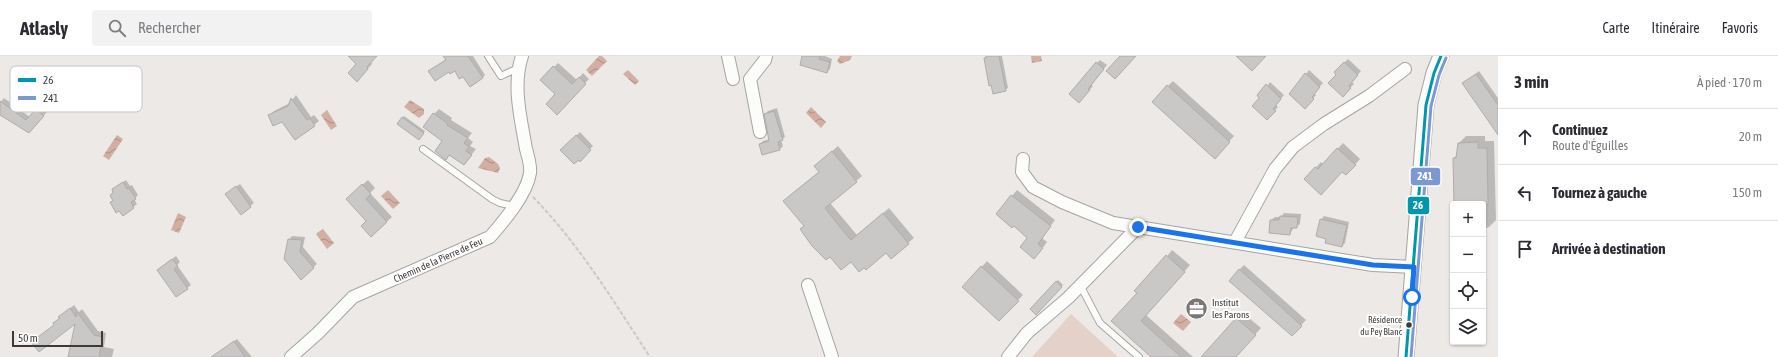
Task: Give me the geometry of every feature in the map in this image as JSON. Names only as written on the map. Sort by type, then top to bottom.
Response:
[{"type":"street","name":"Chemin de la Pierre de Feu","points":[[290,357],[318,333],[353,297],[490,237],[502,224],[525,188],[531,172],[518,103],[518,68],[522,56]]},
{"type":"street","points":[[728,56],[733,79]]},
{"type":"street","points":[[760,132],[750,79],[765,60],[766,56]]},
{"type":"street","points":[[1406,357],[1426,105],[1434,73],[1441,56]]},
{"type":"street","points":[[1235,242],[1275,169],[1294,147],[1324,124],[1369,96],[1405,69]]},
{"type":"street","points":[[1023,159],[1022,172],[1033,187],[1062,202],[1112,223],[1373,265],[1414,267]]},
{"type":"street","points":[[1008,357],[1027,333],[1080,285],[1138,227]]},
{"type":"street","points":[[808,285],[832,357]]},
{"type":"lane","points":[[488,56],[501,76],[518,68]]},
{"type":"lane","points":[[422,149],[492,199],[500,203],[514,206]]},
{"type":"lane","points":[[1080,285],[1100,323],[1139,357]]},
{"type":"path","points":[[525,188],[552,216],[584,259],[650,357]]},
{"type":"shaded area","points":[[1071,314],[1118,357],[1032,357]]},
{"type":"water","points":[[599,56],[602,56],[607,61],[592,76],[586,70]]},
{"type":"water","points":[[840,56],[852,56],[850,60],[840,64],[837,61]]},
{"type":"water","points":[[1031,56],[1041,56],[1042,61],[1032,63]]},
{"type":"water","points":[[628,70],[639,81],[635,85],[623,74]]},
{"type":"water","points":[[410,100],[424,109],[424,114],[419,118],[404,107]]},
{"type":"water","points":[[811,107],[826,122],[821,128],[806,113]]},
{"type":"water","points":[[327,110],[337,126],[331,130],[321,115]]},
{"type":"water","points":[[117,135],[123,139],[109,160],[103,156]]},
{"type":"water","points":[[489,157],[498,164],[500,168],[498,173],[478,168],[485,158]]},
{"type":"water","points":[[388,190],[400,203],[393,209],[381,196]]},
{"type":"water","points":[[178,213],[186,217],[179,233],[171,230]]},
{"type":"water","points":[[323,229],[334,243],[327,249],[316,234]]},
{"type":"water","points":[[1181,314],[1191,322],[1183,331],[1173,323]]},
{"type":"building","points":[[348,56],[377,56],[367,67],[368,69],[357,82],[348,73],[356,64]]},
{"type":"building","points":[[443,56],[468,56],[483,78],[470,87],[463,77],[459,79],[455,71],[450,74],[449,72],[435,81],[428,71],[446,60]]},
{"type":"building","points":[[802,56],[820,56],[819,59],[830,62],[827,73],[800,65]]},
{"type":"building","points":[[986,56],[999,56],[1006,91],[993,94],[991,85],[989,86],[984,58],[986,58]]},
{"type":"building","points":[[1120,56],[1136,56],[1115,79],[1106,71]]},
{"type":"building","points":[[1236,56],[1266,56],[1252,71]]},
{"type":"building","points":[[1096,62],[1104,69],[1079,103],[1069,94]]},
{"type":"building","points":[[1344,62],[1358,75],[1349,86],[1351,88],[1343,97],[1328,83],[1336,75],[1334,72]]},
{"type":"building","points":[[553,66],[572,84],[579,77],[586,84],[557,115],[546,104],[555,94],[540,80]]},
{"type":"building","points":[[1305,73],[1320,87],[1312,97],[1314,99],[1305,109],[1289,94]]},
{"type":"building","points":[[1476,74],[1498,105],[1498,135],[1462,83]]},
{"type":"building","points":[[1266,84],[1281,99],[1273,109],[1276,111],[1267,120],[1252,106],[1259,98],[1257,95]]},
{"type":"building","points":[[1167,85],[1230,142],[1215,159],[1152,102]]},
{"type":"building","points":[[291,98],[307,120],[310,118],[315,126],[295,140],[282,122],[273,126],[268,115],[288,106]]},
{"type":"building","points":[[0,101],[10,108],[10,112],[15,112],[26,120],[33,112],[39,112],[44,116],[29,133],[0,115]]},
{"type":"building","points":[[774,111],[783,140],[778,142],[780,150],[762,155],[759,144],[769,141],[764,114]]},
{"type":"building","points":[[433,113],[448,124],[447,125],[468,138],[464,143],[469,147],[466,151],[472,155],[464,165],[449,155],[446,160],[435,151],[442,141],[423,127]]},
{"type":"building","points":[[402,117],[424,133],[419,140],[397,124]]},
{"type":"building","points":[[576,135],[591,150],[580,162],[579,160],[574,164],[560,150]]},
{"type":"building","points":[[1478,142],[1478,148],[1487,148],[1488,204],[1486,204],[1486,201],[1454,201],[1453,158],[1456,158],[1458,143]]},
{"type":"building","points":[[1337,148],[1356,165],[1346,175],[1342,172],[1321,195],[1304,179],[1315,167],[1318,169]]},
{"type":"building","points":[[832,151],[857,182],[825,208],[840,227],[851,240],[883,213],[909,244],[891,259],[886,253],[866,270],[864,268],[859,272],[851,262],[841,270],[830,257],[826,260],[812,246],[800,229],[804,226],[783,201],[819,172],[814,166]]},
{"type":"building","points":[[123,182],[136,199],[131,202],[134,208],[123,216],[119,211],[116,213],[110,202],[113,201],[110,195],[113,193],[112,189]]},
{"type":"building","points":[[362,184],[371,194],[366,199],[387,222],[371,237],[361,226],[366,221],[346,199]]},
{"type":"building","points":[[236,186],[251,207],[241,215],[225,194]]},
{"type":"building","points":[[1011,195],[1051,226],[1038,244],[1043,248],[1034,259],[1020,247],[1027,238],[1014,226],[1012,228],[996,214]]},
{"type":"building","points":[[1280,216],[1298,217],[1297,228],[1291,228],[1290,235],[1269,233],[1270,220],[1279,220]]},
{"type":"building","points":[[1320,219],[1347,225],[1342,247],[1325,243],[1326,239],[1316,236]]},
{"type":"building","points":[[288,239],[302,240],[300,252],[314,268],[301,280],[284,259]]},
{"type":"building","points":[[1166,255],[1185,272],[1141,321],[1181,357],[1151,357],[1111,321],[1137,293],[1134,291]]},
{"type":"building","points":[[172,259],[178,266],[174,269],[188,289],[176,297],[157,270]]},
{"type":"building","points":[[981,266],[1019,301],[999,321],[962,287]]},
{"type":"building","points":[[1239,269],[1302,326],[1292,336],[1229,281]]},
{"type":"building","points":[[1056,281],[1062,287],[1036,315],[1030,309]]},
{"type":"building","points":[[70,308],[76,317],[77,312],[94,335],[103,337],[99,357],[68,357],[75,324],[39,352],[31,342],[54,325],[53,323],[60,318],[58,317]]},
{"type":"building","points":[[1236,318],[1256,335],[1236,357],[1201,357]]},
{"type":"building","points":[[234,341],[245,357],[211,357],[227,346]]},
{"type":"transit line","name":"26","points":[[1406,357],[1426,105],[1434,73],[1441,56]]},
{"type":"transit line","name":"241","points":[[1411,357],[1431,106],[1439,75],[1446,58]]},
{"type":"place","name":"Institut les Parons","points":[[1197,308]]},
{"type":"place","name":"Résidence du Pey Blanc","points":[[1409,325]]},
{"type":"route","points":[[1138,227],[1373,265],[1414,267],[1412,297]]}]
